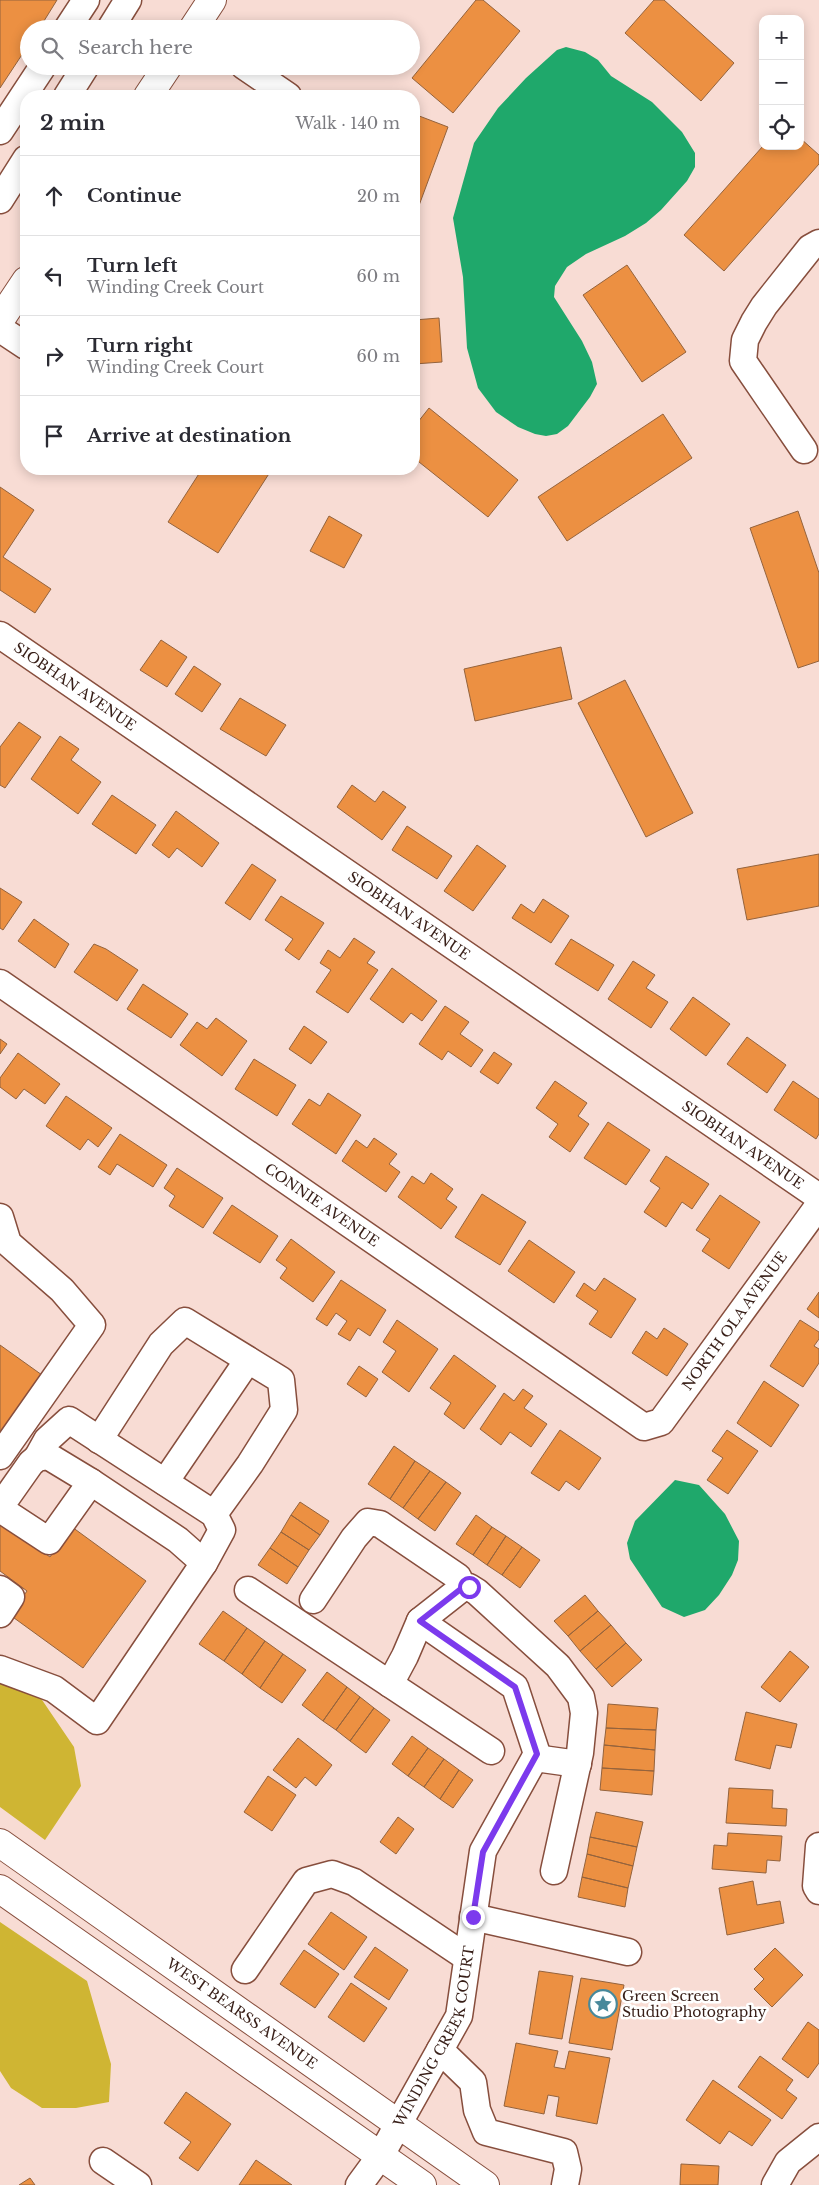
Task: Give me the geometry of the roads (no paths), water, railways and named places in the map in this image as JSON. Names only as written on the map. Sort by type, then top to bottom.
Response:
[{"type":"main road","points":[[199,20],[212,0]]},
{"type":"main road","points":[[152,90],[162,75]]},
{"type":"main road","points":[[0,320],[20,289]]},
{"type":"main road","name":"WEST BEARSS AVENUE","points":[[0,1843],[485,2185]]},
{"type":"main road","points":[[0,1889],[422,2185]]},
{"type":"street","points":[[73,20],[86,0]]},
{"type":"street","points":[[116,20],[128,0]]},
{"type":"street","points":[[26,90],[36,75]]},
{"type":"street","points":[[71,90],[80,75]]},
{"type":"street","points":[[257,75],[279,90]]},
{"type":"street","points":[[0,131],[20,100]]},
{"type":"street","points":[[0,200],[20,168]]},
{"type":"street","points":[[804,450],[743,361],[745,340],[764,306],[810,248],[819,243]]},
{"type":"street","points":[[0,329],[20,342]]},
{"type":"street","name":"SIOBHAN AVENUE","points":[[0,635],[819,1197]]},
{"type":"street","name":"CONNIE AVENUE","points":[[0,983],[644,1427]]},
{"type":"street","name":"NORTH OLA AVENUE","points":[[644,1427],[661,1422],[819,1205]]},
{"type":"street","points":[[0,1217],[8,1243],[62,1290],[92,1324],[0,1456]]},
{"type":"street","points":[[99,1440],[161,1344],[185,1321],[281,1380],[284,1410],[250,1464],[214,1514]]},
{"type":"street","points":[[165,1482],[248,1360]]},
{"type":"street","points":[[0,1669],[54,1689],[97,1721],[204,1563],[222,1530],[214,1514],[69,1420],[48,1440],[0,1508],[49,1541],[91,1482]]},
{"type":"street","points":[[37,1458],[48,1456],[91,1482],[178,1540],[204,1563]]},
{"type":"street","points":[[313,1600],[354,1538],[368,1522],[380,1524],[458,1577],[462,1588]]},
{"type":"street","points":[[390,1684],[406,1656],[420,1621],[462,1588],[469,1587],[477,1592],[558,1666],[581,1697],[584,1713],[578,1764],[554,1871]]},
{"type":"street","points":[[0,1589],[11,1597],[0,1614]]},
{"type":"street","points":[[248,1590],[491,1751]]},
{"type":"street","points":[[420,1621],[515,1687],[537,1754],[534,1758],[578,1764]]},
{"type":"street","name":"WINDING CREEK COURT","points":[[360,2185],[381,2155],[459,2016],[483,1852],[534,1758]]},
{"type":"street","points":[[819,1846],[816,1886],[819,1891]]},
{"type":"street","points":[[245,1970],[306,1881],[332,1874],[354,1882],[466,1958]]},
{"type":"street","points":[[473,1917],[628,1952]]},
{"type":"street","points":[[440,2050],[473,2082],[478,2110],[486,2132],[564,2152],[568,2168],[565,2185]]},
{"type":"street","points":[[775,2185],[788,2162],[819,2137]]},
{"type":"street","points":[[103,2161],[138,2185]]},
{"type":"place","name":"Green Screen Studio Photography","points":[[603,2004]]}]
